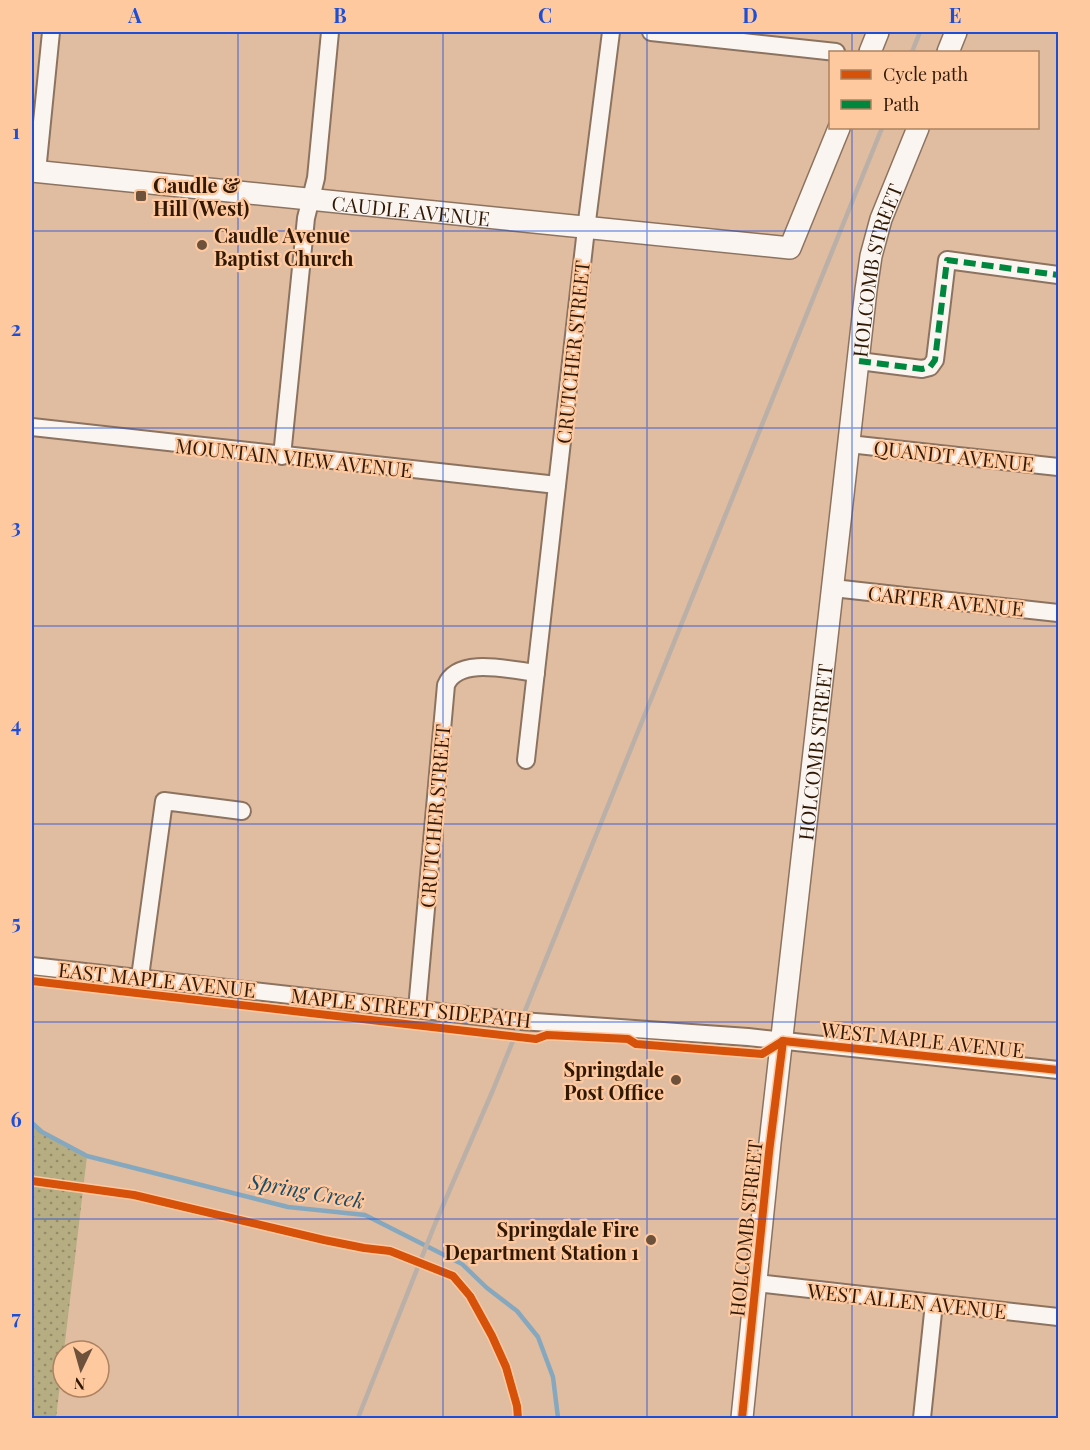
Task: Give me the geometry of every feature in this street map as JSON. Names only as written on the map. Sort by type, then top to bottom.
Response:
[{"type":"street","points":[[34,172],[51,32]]},
{"type":"street","points":[[282,456],[306,218],[316,178],[330,32]]},
{"type":"street","name":"CRUTCHER STREET","points":[[526,760],[586,229],[611,32]]},
{"type":"street","points":[[651,32],[829,51]]},
{"type":"street","points":[[870,51],[878,32]]},
{"type":"street","points":[[948,51],[956,32]]},
{"type":"street","name":"CAUDLE AVENUE","points":[[34,172],[790,248],[839,129]]},
{"type":"street","name":"HOLCOMB STREET","points":[[742,1419],[866,290],[871,256],[881,219],[918,129]]},
{"type":"street","points":[[859,361],[922,369],[930,367],[935,360],[947,260],[1059,275]]},
{"type":"street","name":"MOUNTAIN VIEW AVENUE","points":[[32,427],[557,485]]},
{"type":"street","name":"QUANDT AVENUE","points":[[849,444],[1059,467]]},
{"type":"street","name":"CARTER AVENUE","points":[[833,588],[1059,613]]},
{"type":"street","name":"CRUTCHER STREET","points":[[417,1009],[446,686],[449,678],[455,672],[473,667],[536,673]]},
{"type":"street","points":[[140,977],[164,801],[242,811]]},
{"type":"street","name":"EAST MAPLE AVENUE","points":[[32,966],[521,1021],[783,1041]]},
{"type":"street","name":"WEST MAPLE AVENUE","points":[[783,1041],[1059,1070]]},
{"type":"street","name":"WEST ALLEN AVENUE","points":[[756,1283],[1059,1317]]},
{"type":"street","points":[[922,1419],[934,1303]]},
{"type":"shaded area","points":[[32,1123],[42,1132],[87,1156],[65,1339],[51,1339],[51,1399],[58,1399],[56,1418],[32,1418]]},
{"type":"waterway","name":"Spring Creek","points":[[32,1123],[42,1132],[87,1156],[288,1207],[365,1215],[462,1264],[487,1288],[517,1311],[538,1337],[553,1377],[558,1418]]},
{"type":"railway","points":[[912,51],[920,32]]},
{"type":"railway","points":[[358,1418],[882,129]]},
{"type":"marked path","points":[[859,361],[922,369],[930,367],[935,360],[947,260],[1058,275]]},
{"type":"cycle path","name":"MAPLE STREET SIDEPATH","points":[[32,981],[536,1039],[547,1035],[628,1039],[636,1044],[762,1054],[783,1041]]},
{"type":"cycle path","points":[[783,1041],[1058,1070]]},
{"type":"cycle path","points":[[742,1418],[769,1152],[783,1041]]},
{"type":"cycle path","points":[[32,1181],[134,1195],[324,1240],[390,1251],[453,1276],[470,1296],[492,1336],[506,1367],[518,1418]]},
{"type":"place","name":"Caudle & Hill (West)","points":[[141,196]]},
{"type":"place","name":"Caudle Avenue Baptist Church","points":[[202,245]]},
{"type":"place","name":"Springdale Post Office","points":[[676,1080]]},
{"type":"place","name":"Springdale Fire Department Station 1","points":[[651,1240]]}]
